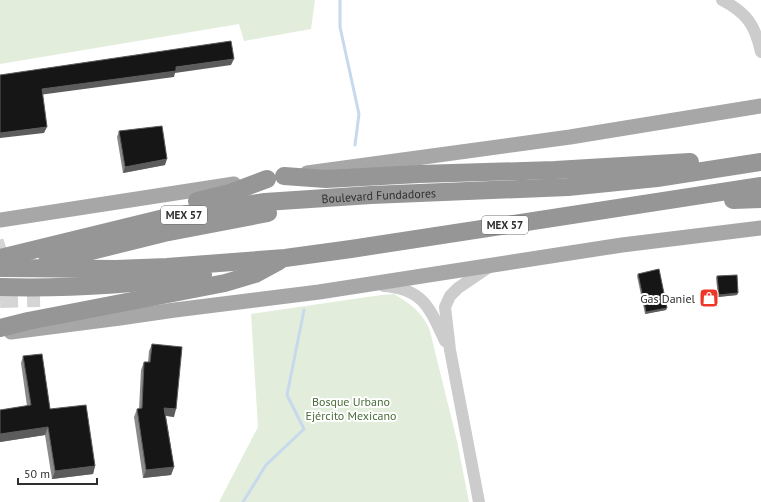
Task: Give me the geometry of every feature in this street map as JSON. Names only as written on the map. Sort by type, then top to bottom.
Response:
[{"type":"highway","points":[[284,176],[325,175],[370,179],[592,169],[761,158]]},
{"type":"highway","name":"Boulevard Fundadores","points":[[3,252],[210,210],[265,202],[370,179],[568,187],[656,178],[761,162]]},
{"type":"highway","points":[[0,276],[54,260],[164,233],[259,215],[370,179]]},
{"type":"highway","points":[[3,252],[152,210],[217,196],[266,180]]},
{"type":"highway","name":"MEX 57","points":[[0,268],[116,269],[167,267],[285,258],[761,186]]},
{"type":"highway","points":[[660,201],[761,199]]},
{"type":"highway","points":[[40,298],[76,297],[152,289],[230,277],[285,258]]},
{"type":"highway","points":[[0,328],[28,321],[225,283],[255,274],[285,258]]},
{"type":"highway","points":[[0,287],[34,288],[140,282],[248,270]]},
{"type":"main road","points":[[370,179],[570,137],[761,106]]},
{"type":"main road","points":[[0,220],[284,176]]},
{"type":"main road","points":[[0,333],[319,292],[622,245],[761,228]]},
{"type":"street","points":[[722,0],[734,6],[746,16],[756,32],[761,52]]},
{"type":"street","points":[[478,502],[450,350],[445,308],[450,296],[458,288],[490,266]]},
{"type":"street","points":[[366,285],[398,287],[409,291],[424,302],[431,311],[450,350]]},
{"type":"green space","points":[[0,0],[315,0],[311,29],[244,41],[239,24],[0,64]]},
{"type":"green space","name":"Bosque Urbano Ejército Mexicano","points":[[394,294],[406,301],[420,314],[430,331],[457,441],[469,502],[219,502],[258,427],[251,314]]},
{"type":"building","points":[[231,41],[234,59],[176,67],[176,71],[42,89],[47,127],[0,133],[0,75]]},
{"type":"building","points":[[162,126],[167,159],[125,167],[119,131]]},
{"type":"building","points":[[659,269],[667,308],[646,312],[638,274]]},
{"type":"building","points":[[737,275],[738,293],[719,295],[717,276]]},
{"type":"building","points":[[152,344],[182,347],[176,409],[164,408],[174,467],[146,470],[137,409],[142,408],[144,362],[150,362]]},
{"type":"building","points":[[42,354],[50,409],[86,405],[95,466],[55,471],[48,427],[0,434],[0,410],[31,405],[23,356]]},
{"type":"waterway","points":[[340,0],[340,27],[359,114],[355,145]]},
{"type":"waterway","points":[[243,502],[266,465],[304,429],[287,395],[304,310]]},
{"type":"tunnel","points":[[0,249],[6,247]]},
{"type":"tunnel","points":[[0,299],[40,298]]},
{"type":"place","name":"Gas Daniel","points":[[709,298]]}]
